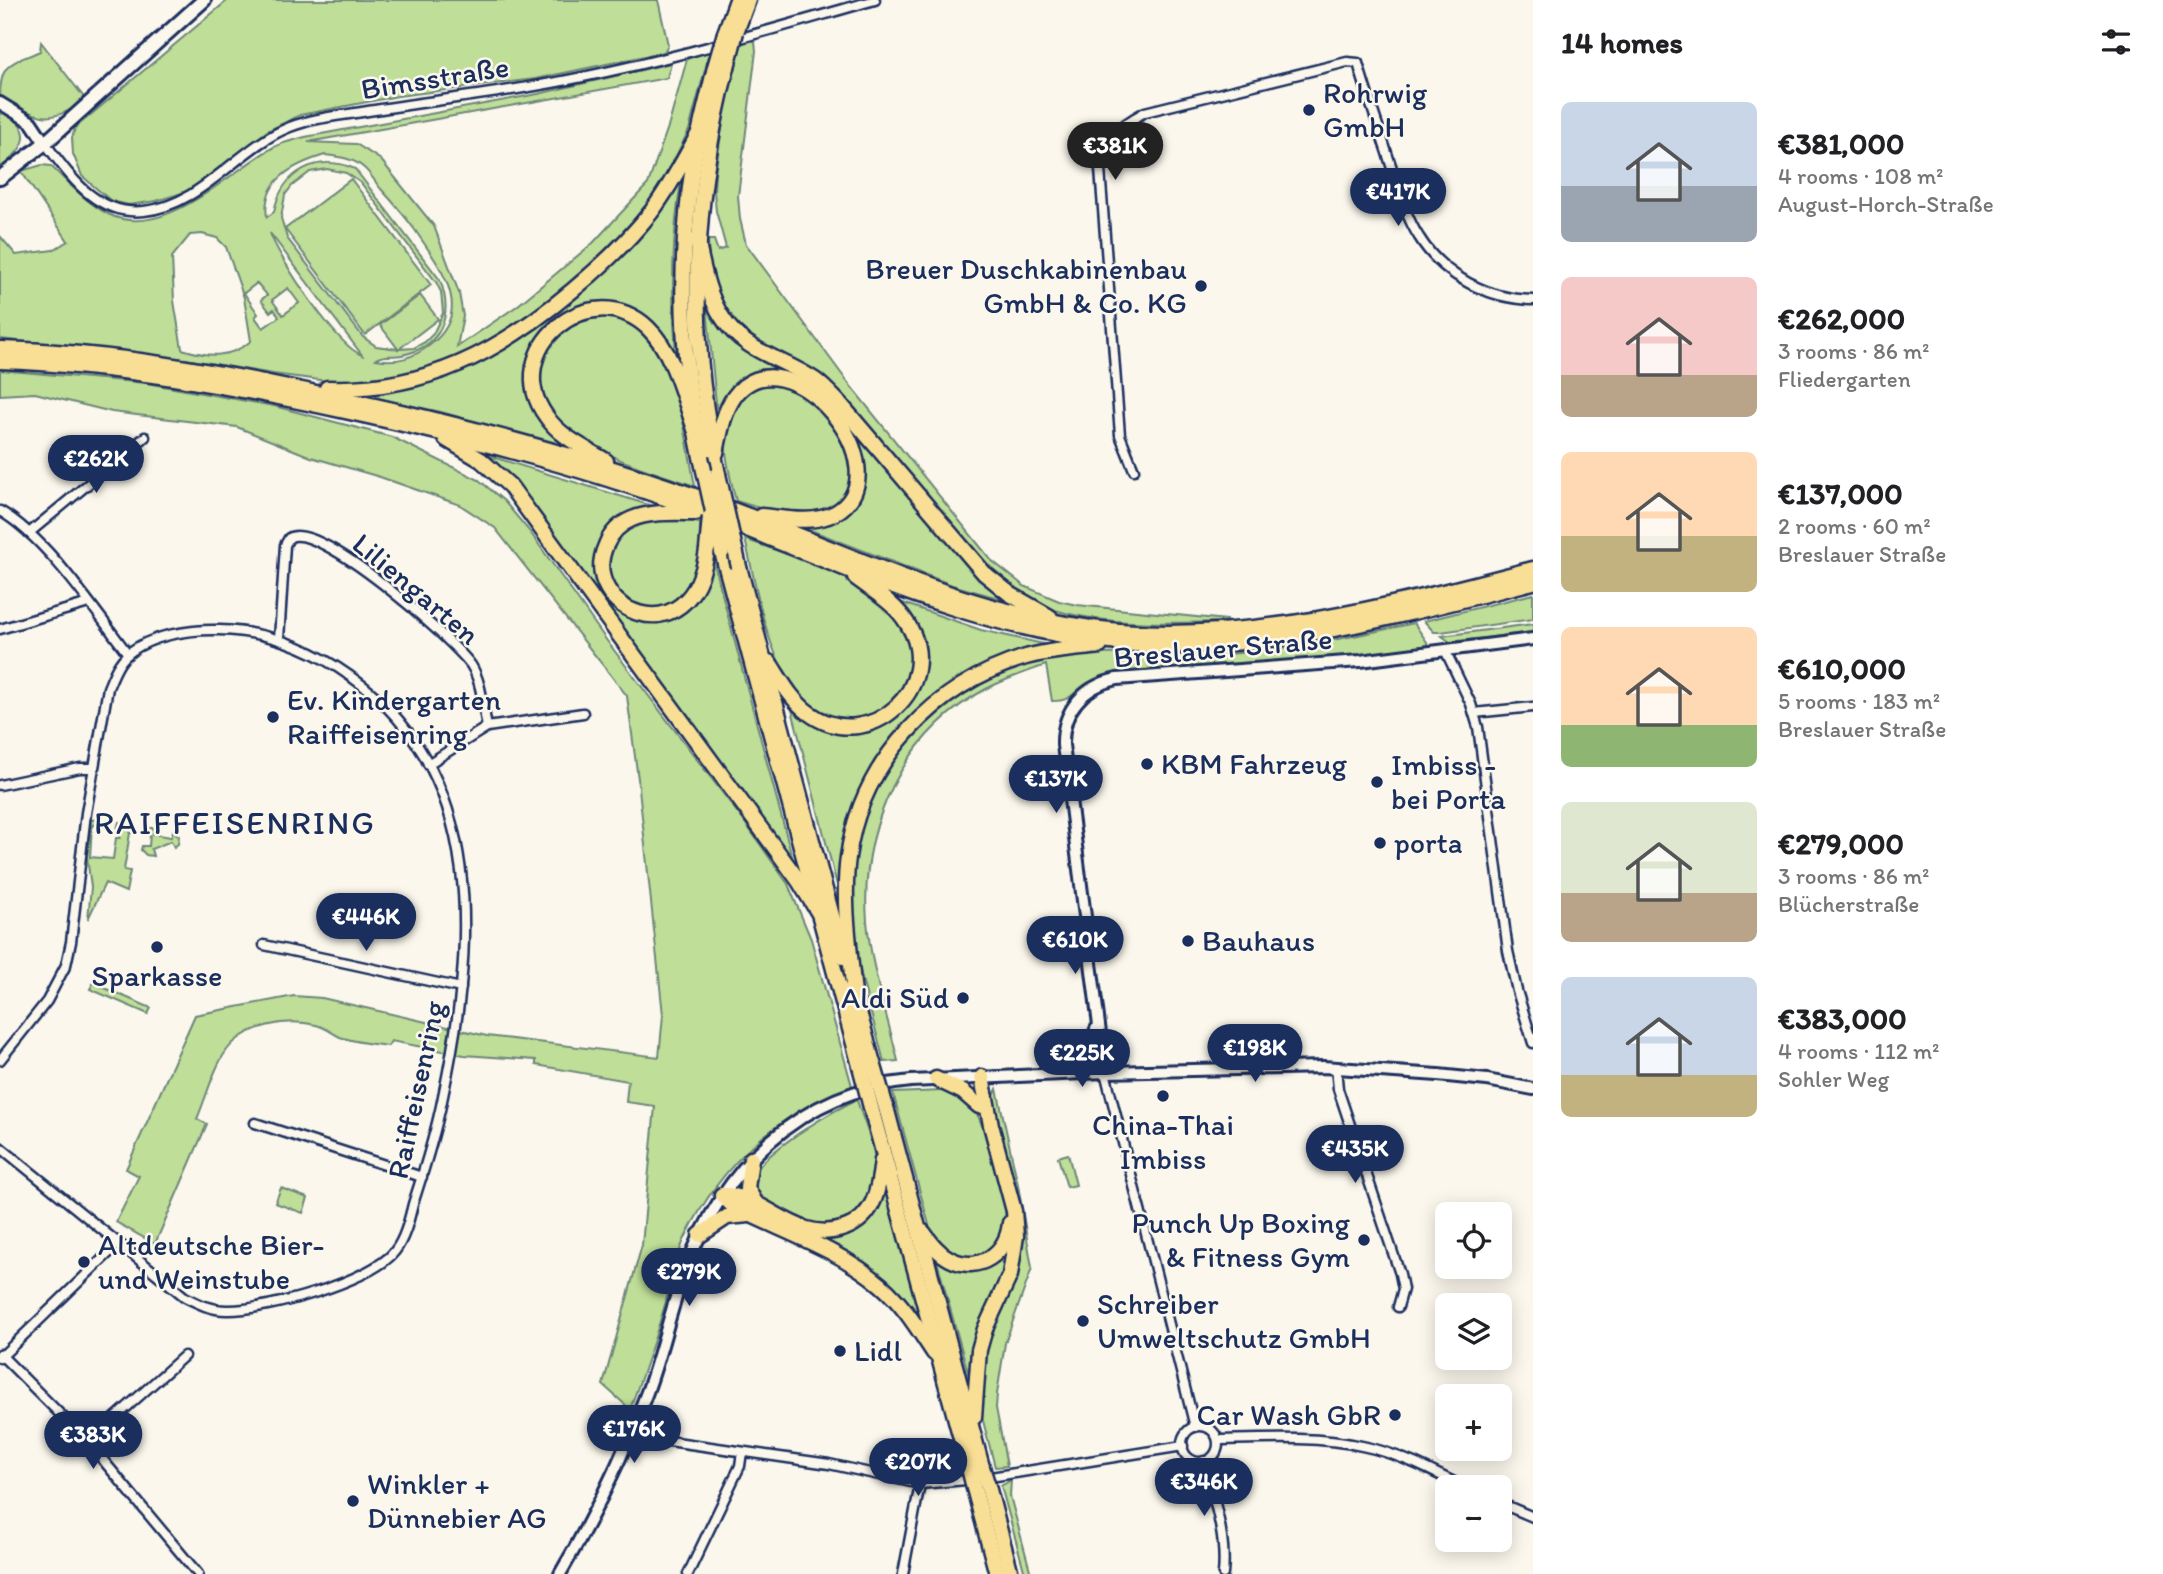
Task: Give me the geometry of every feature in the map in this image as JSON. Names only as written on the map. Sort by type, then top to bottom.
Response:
[{"type":"highway","points":[[695,429],[685,333],[684,265],[688,210],[699,134],[731,32],[737,0]]},
{"type":"highway","points":[[731,32],[748,0]]},
{"type":"highway","points":[[708,509],[642,516],[622,524],[607,541],[603,551],[602,572],[610,592],[625,608],[645,615],[657,615],[678,608],[701,580],[707,550],[708,509],[708,457],[696,301],[697,240],[721,67]]},
{"type":"highway","points":[[0,349],[280,385],[349,389],[387,385],[449,369],[488,351],[558,303],[615,253],[660,199],[699,134]]},
{"type":"highway","points":[[697,240],[715,304],[734,333],[746,343],[825,388],[984,573],[1010,594],[1060,623]]},
{"type":"highway","points":[[622,471],[559,430],[547,418],[538,401],[534,375],[537,355],[546,337],[568,318],[587,311],[606,309],[632,317],[648,328],[660,342],[672,365],[695,429],[718,474],[739,567],[854,995],[867,1065]]},
{"type":"highway","points":[[0,361],[124,365]]},
{"type":"highway","points":[[146,367],[426,429],[592,474],[708,509],[839,566],[928,600],[999,622],[1064,636],[1122,643],[1182,645],[1244,642],[1310,633],[1393,610],[1533,582]]},
{"type":"highway","points":[[708,457],[725,414],[735,397],[750,383],[769,377],[790,380],[813,395],[834,417],[850,440],[857,458],[858,477],[852,494],[839,510],[811,519],[746,515]]},
{"type":"highway","points":[[280,385],[487,432],[622,471],[746,515],[933,589],[1000,611],[1121,631],[1208,632],[1295,624],[1393,610]]},
{"type":"highway","points":[[426,429],[473,455],[510,486],[799,881],[818,912]]},
{"type":"highway","points":[[708,509],[722,552],[818,912],[917,1223],[973,1432]]},
{"type":"highway","points":[[762,651],[794,699],[810,714],[830,724],[869,724],[886,716],[900,704],[915,677],[917,657],[913,634],[901,614],[839,566]]},
{"type":"highway","points":[[1429,602],[1533,569]]},
{"type":"highway","points":[[854,995],[846,903],[848,857],[863,802],[895,746],[918,720],[940,701],[982,675],[1036,655],[1122,643]]},
{"type":"highway","points":[[917,1223],[942,1254],[958,1262],[977,1263],[996,1254],[1003,1247],[1009,1227],[1008,1207],[979,1106],[977,1088],[982,1077]]},
{"type":"highway","points":[[976,1467],[973,1432],[979,1350],[985,1329],[1010,1275],[1016,1236],[1014,1211],[991,1125],[982,1077]]},
{"type":"highway","points":[[936,1079],[963,1092],[979,1106]]},
{"type":"highway","points":[[880,1113],[883,1152],[942,1366],[976,1467],[998,1574]]},
{"type":"highway","points":[[700,1235],[727,1217],[754,1211],[816,1231],[835,1231],[852,1225],[866,1214],[874,1201],[883,1152]]},
{"type":"highway","points":[[751,1159],[747,1188],[754,1211]]},
{"type":"highway","points":[[722,1195],[739,1196],[754,1211],[834,1255],[881,1285],[910,1318],[942,1366]]},
{"type":"highway","points":[[981,1487],[1011,1574]]},
{"type":"main road","points":[[0,178],[46,143],[204,0]]},
{"type":"street","name":"Bimsstraße","points":[[46,143],[83,190],[101,204],[120,210],[145,211],[172,203],[198,190],[261,142],[288,127],[406,104],[536,86],[663,59],[874,0]]},
{"type":"street","points":[[1134,470],[1119,435],[1100,169],[1110,139],[1123,124],[1145,112],[1347,62],[1358,64],[1405,206],[1419,238],[1445,267],[1476,286],[1505,297],[1533,300]]},
{"type":"street","points":[[0,103],[31,122],[46,143]]},
{"type":"street","points":[[29,533],[145,437]]},
{"type":"street","points":[[0,511],[29,533],[89,603],[128,654],[108,688],[93,768],[66,965],[47,1001],[0,1060]]},
{"type":"street","name":"Liliengarten","points":[[279,639],[285,545],[289,538],[298,535],[324,544],[361,567],[427,620],[467,659],[477,678],[487,727]]},
{"type":"street","points":[[0,629],[89,603]]},
{"type":"street","name":"Raiffeisenring","points":[[0,1147],[185,1297],[205,1307],[222,1310],[247,1309],[280,1302],[355,1277],[379,1266],[401,1241],[422,1177],[444,1092],[461,988],[464,932],[459,855],[442,790],[428,764],[414,740],[374,694],[338,668],[279,639],[244,631],[196,631],[158,639],[128,654]]},
{"type":"street","name":"Breslauer Straße","points":[[1195,1427],[1105,1072],[1063,745],[1067,716],[1083,695],[1099,684],[1117,679],[1386,659],[1533,639]]},
{"type":"street","points":[[1445,650],[1474,713],[1480,740],[1508,951],[1533,1043]]},
{"type":"street","points":[[1474,713],[1533,707]]},
{"type":"street","points":[[428,764],[487,727],[583,713]]},
{"type":"street","points":[[0,785],[80,768],[93,768]]},
{"type":"street","points":[[264,945],[461,988]]},
{"type":"street","points":[[1058,1074],[1088,1050],[1094,1040],[1097,1023]]},
{"type":"street","points":[[1336,1067],[1340,1096],[1399,1274],[1402,1289],[1398,1307]]},
{"type":"street","points":[[560,1574],[603,1495],[631,1431],[650,1384],[682,1279],[700,1235],[722,1195],[751,1159],[786,1128],[837,1099],[884,1084],[936,1079],[1336,1067],[1473,1079],[1533,1089]]},
{"type":"street","points":[[255,1123],[422,1177]]},
{"type":"street","points":[[118,1244],[1,1356],[88,1442],[198,1574]]},
{"type":"street","points":[[88,1442],[184,1356]]},
{"type":"street","points":[[1195,1427],[1207,1427],[1218,1440],[1216,1451],[1204,1461],[1192,1460],[1182,1446],[1184,1436],[1195,1427]]},
{"type":"street","points":[[631,1431],[656,1438],[829,1464],[920,1484],[978,1479],[1182,1446]]},
{"type":"street","points":[[1218,1440],[1277,1438],[1363,1446],[1436,1475]]},
{"type":"street","points":[[688,1574],[740,1466],[742,1452]]},
{"type":"street","points":[[1204,1461],[1221,1527],[1225,1561],[1223,1574]]},
{"type":"street","points":[[903,1574],[920,1484]]},
{"type":"street","points":[[1512,1508],[1533,1517]]},
{"type":"green space","points":[[228,0],[658,0],[668,45],[664,52],[535,79],[398,96],[300,115],[267,131],[195,189],[156,201],[129,205],[111,201],[82,176],[73,154],[72,138],[75,128]]},
{"type":"green space","points":[[749,38],[755,42],[756,51],[738,196],[746,244],[849,384],[991,560],[1024,586],[1059,601],[1226,622],[1130,622],[1082,617],[1034,602],[1004,586],[832,388],[753,343],[732,323],[716,294],[708,240],[714,240],[718,251],[726,248],[716,211],[715,173],[731,71],[743,40]]},
{"type":"green space","points":[[41,42],[86,100],[62,114],[34,114],[0,97],[5,70],[15,62],[40,51]]},
{"type":"green space","points":[[710,51],[689,130],[658,192],[603,255],[565,290],[524,321],[455,361],[403,377],[344,383],[185,359],[0,339],[0,236],[16,255],[53,250],[68,241],[21,171],[42,165],[51,166],[100,210],[129,220],[151,219],[195,200],[256,158],[285,142],[538,94],[671,63],[667,78],[308,142],[356,144],[381,160],[434,226],[459,293],[463,316],[457,347],[517,306],[593,243],[648,184],[669,124],[687,59]],"holes":[[[325,155],[355,162],[369,173],[411,224],[442,273],[452,303],[444,331],[430,345],[398,360],[376,359],[415,351],[435,337],[444,317],[444,293],[440,280],[355,169],[328,163],[303,169],[284,186],[274,212],[267,217],[269,193],[275,183],[302,163]],[[327,169],[346,173],[361,183],[441,292],[443,313],[433,334],[425,342],[414,348],[399,349],[438,319],[420,295],[380,325],[398,349],[376,346],[363,337],[287,238],[281,218],[285,195],[310,172]],[[270,233],[362,355],[352,349],[325,320],[285,262]],[[202,234],[217,238],[226,247],[244,298],[251,341],[235,351],[209,355],[182,349],[174,301],[172,257],[190,235]],[[257,283],[267,295],[261,300],[270,312],[274,309],[279,317],[263,328],[255,317],[258,314],[244,293]],[[288,288],[299,303],[283,315],[272,300]]]},
{"type":"green space","points":[[0,108],[19,124],[24,138],[17,152],[0,168]]},
{"type":"green space","points":[[682,176],[673,269],[677,363],[662,338],[594,304],[572,310],[557,318],[540,340],[530,389],[583,452],[441,412],[354,394],[375,392],[543,321]]},
{"type":"green space","points":[[351,179],[431,285],[365,335],[285,229]]},
{"type":"green space","points":[[706,297],[717,314],[815,383],[1016,603],[952,585],[800,526],[822,522],[863,472],[807,385],[797,378],[775,372],[717,414]]},
{"type":"green space","points":[[614,315],[639,325],[663,356],[684,423],[695,486],[613,457],[585,442],[561,425],[545,404],[539,379],[546,349],[558,332],[574,322]]},
{"type":"green space","points":[[0,370],[146,383],[274,406],[392,437],[479,480],[504,501],[530,532],[607,641],[743,820],[788,884],[811,939],[852,1086],[824,1098],[775,1127],[734,1164],[717,1185],[682,1244],[667,1299],[630,1409],[603,1385],[642,1245],[655,1106],[626,1102],[628,1081],[536,1065],[536,1060],[464,1055],[391,1041],[388,1046],[364,1043],[305,1023],[280,1023],[256,1029],[235,1041],[218,1065],[197,1119],[207,1124],[155,1244],[116,1222],[139,1176],[126,1169],[195,1015],[294,996],[322,998],[487,1036],[659,1057],[663,1015],[627,696],[495,528],[460,505],[380,477],[311,457],[237,427],[112,412],[35,393],[0,395]]},
{"type":"green space","points":[[758,384],[790,385],[820,407],[853,456],[851,487],[834,508],[809,515],[766,510],[736,501],[726,451],[727,425],[737,402]]},
{"type":"green space","points":[[483,454],[659,508],[641,511],[597,558],[620,610],[668,612],[688,608],[703,588],[712,556],[794,864],[603,604]]},
{"type":"green space","points":[[670,519],[700,523],[699,551],[693,579],[684,595],[666,607],[645,608],[635,605],[617,593],[611,584],[608,565],[612,546],[630,526]]},
{"type":"green space","points":[[745,539],[837,574],[885,604],[906,630],[913,658],[909,677],[900,694],[888,707],[872,717],[854,721],[835,720],[816,713],[809,706],[789,681],[771,643]]},
{"type":"green space","points":[[1533,594],[1533,619],[1441,632],[1434,632],[1424,621]]},
{"type":"green space","points":[[900,602],[981,630],[1052,646],[1003,658],[973,673],[882,754],[839,893],[791,706],[825,729],[856,734],[889,722],[902,711],[920,680],[923,644],[917,627]]},
{"type":"green space","points":[[1414,623],[1429,645],[1379,654],[1302,662],[1118,673],[1095,679],[1068,698],[1059,701],[1052,701],[1046,665],[993,685],[956,708],[931,731],[892,787],[879,819],[871,852],[867,886],[869,939],[898,1061],[884,1062],[862,980],[854,938],[851,896],[854,860],[862,825],[875,792],[892,761],[914,733],[940,709],[969,689],[1031,661],[1079,655],[1202,655],[1250,652],[1320,642]]},
{"type":"green space","points":[[1533,624],[1533,632],[1450,642],[1442,636]]},
{"type":"green space","points":[[97,819],[96,825],[92,825],[90,857],[113,859],[116,838],[120,838],[121,830],[117,829],[119,822],[131,825],[136,833],[130,833],[124,870],[130,871],[126,892],[105,883],[88,919],[91,887],[87,857],[91,820]]},
{"type":"green space","points":[[148,828],[154,828],[153,834],[171,837],[173,831],[179,836],[178,844],[174,847],[171,841],[151,849],[153,856],[146,855],[141,850],[142,846],[149,846],[150,834],[143,833]]},
{"type":"green space","points":[[93,983],[151,1008],[148,1014],[90,989]]},
{"type":"green space","points":[[997,1089],[1018,1185],[1032,1268],[1005,1343],[996,1408],[1007,1466],[995,1467],[981,1413],[984,1348],[1017,1269],[992,1100]]},
{"type":"green space","points":[[943,1091],[960,1097],[974,1109],[984,1130],[999,1184],[1006,1224],[1001,1238],[986,1256],[960,1259],[935,1241],[893,1093]]},
{"type":"green space","points":[[857,1100],[871,1143],[875,1168],[871,1192],[853,1217],[832,1225],[812,1225],[784,1213],[752,1193],[753,1177],[769,1156],[816,1122]]},
{"type":"green space","points":[[1068,1154],[1076,1185],[1067,1187],[1058,1157]]},
{"type":"green space","points":[[281,1188],[308,1198],[303,1213],[275,1203]]},
{"type":"green space","points":[[884,1188],[926,1333],[819,1243],[820,1236],[841,1234]]},
{"type":"green space","points":[[1013,1241],[972,1387],[935,1254],[958,1268]]},
{"type":"green space","points":[[1011,1480],[1010,1496],[1031,1574],[1025,1574],[1001,1486]]},
{"type":"place","name":"Rohrwig GmbH","points":[[1309,110]]},
{"type":"place","name":"Breuer Duschkabinenbau GmbH & Co. KG","points":[[1201,286]]},
{"type":"place","name":"Ev. Kindergarten Raiffeisenring","points":[[273,717]]},
{"type":"place","name":"KBM Fahrzeug","points":[[1147,764]]},
{"type":"place","name":"Imbiss - bei Porta","points":[[1377,782]]},
{"type":"place","name":"porta","points":[[1380,843]]},
{"type":"place","name":"Bauhaus","points":[[1188,941]]},
{"type":"place","name":"Sparkasse","points":[[157,947]]},
{"type":"place","name":"Aldi Süd","points":[[963,998]]},
{"type":"place","name":"China-Thai Imbiss","points":[[1163,1096]]},
{"type":"place","name":"Punch Up Boxing & Fitness Gym","points":[[1364,1240]]},
{"type":"place","name":"Altdeutsche Bier- und Weinstube","points":[[84,1262]]},
{"type":"place","name":"Schreiber Umweltschutz GmbH","points":[[1083,1321]]},
{"type":"place","name":"Lidl","points":[[840,1351]]},
{"type":"place","name":"Car Wash GbR","points":[[1395,1415]]},
{"type":"place","name":"Winkler + Dünnebier AG","points":[[353,1501]]},
{"type":"district","name":"RAIFFEISENRING","points":[[235,822]]}]
